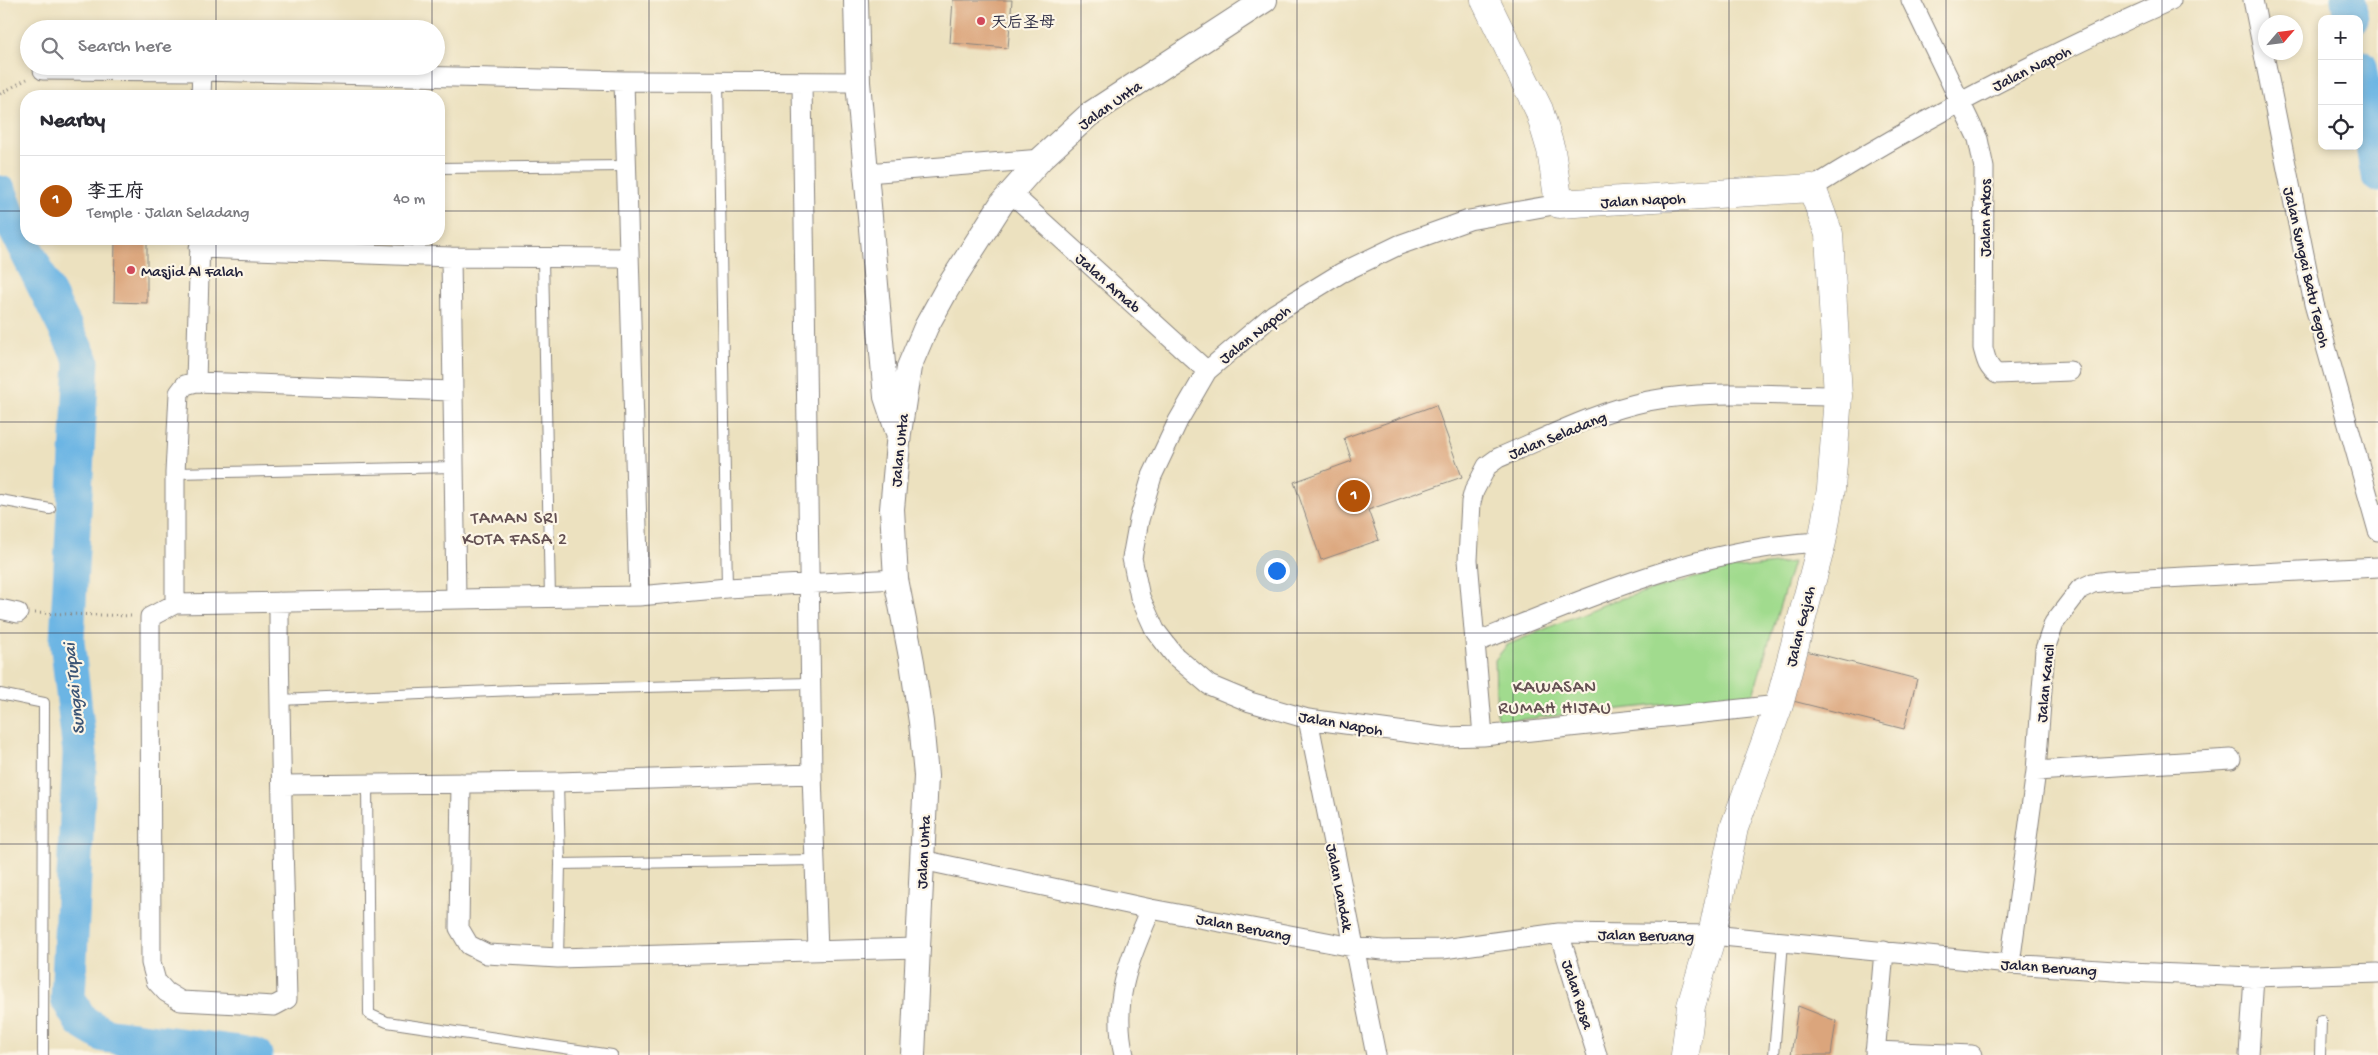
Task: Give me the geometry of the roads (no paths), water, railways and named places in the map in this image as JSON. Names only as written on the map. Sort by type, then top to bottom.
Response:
[{"type":"main road","points":[[1485,0],[1539,110],[1551,150],[1559,204]]},
{"type":"main road","name":"Jalan Napoh","points":[[1559,204],[1812,188]]},
{"type":"main road","name":"Jalan Gajah","points":[[1685,1055],[1691,1006],[1712,936],[1734,828],[1779,705],[1822,542],[1831,488],[1838,396],[1829,234],[1812,188]]},
{"type":"street","points":[[856,0],[858,82],[886,397],[898,433]]},
{"type":"street","name":"Jalan Unta","points":[[913,1055],[926,776],[921,722],[912,662],[896,579],[892,509],[898,433],[909,366],[926,327],[947,289],[1010,193],[1041,158],[1090,114],[1265,0]]},
{"type":"street","name":"Jalan Arkos","points":[[1911,0],[1962,101],[1978,138],[1984,168],[1983,348],[1986,360],[1990,369],[1997,374],[2070,371]]},
{"type":"street","name":"Jalan Napoh","points":[[1812,188],[1865,155],[1962,101],[2113,26],[2171,0]]},
{"type":"street","name":"Jalan Sungai Batu Tegoh","points":[[2252,0],[2314,304],[2378,531]]},
{"type":"street","points":[[202,75],[202,90]]},
{"type":"street","points":[[355,75],[624,82],[718,81],[802,84],[858,82]]},
{"type":"street","points":[[624,82],[638,596]]},
{"type":"street","points":[[802,84],[812,774],[818,951]]},
{"type":"street","points":[[867,173],[1041,158]]},
{"type":"street","name":"Jalan Arnab","points":[[1010,193],[1207,371]]},
{"type":"street","name":"Jalan Napoh","points":[[1559,204],[1469,220],[1398,245],[1341,272],[1274,314],[1207,371],[1178,421],[1152,476],[1139,520],[1132,558],[1140,597],[1155,630],[1175,656],[1209,685],[1250,702],[1308,719],[1442,736],[1484,736],[1779,705]]},
{"type":"street","points":[[196,382],[200,245]]},
{"type":"street","points":[[236,245],[451,257],[629,258]]},
{"type":"street","points":[[451,257],[456,599]]},
{"type":"street","points":[[879,305],[896,346],[909,366]]},
{"type":"street","points":[[175,604],[175,473],[179,393],[185,385],[196,382],[452,391]]},
{"type":"street","name":"Jalan Seladang","points":[[1484,736],[1477,642],[1468,560],[1471,502],[1480,478],[1487,466],[1498,458],[1581,421],[1646,402],[1678,396],[1838,396]]},
{"type":"street","points":[[1477,642],[1657,573],[1720,555],[1796,543],[1822,542]]},
{"type":"street","name":"Jalan Kancil","points":[[2010,964],[2036,771],[2045,650],[2054,623],[2080,589],[2093,583],[2108,581],[2378,567]]},
{"type":"street","points":[[279,602],[279,700],[283,786],[287,1000],[274,1006],[181,1001],[166,992],[156,981],[151,963],[150,617],[175,604],[279,602],[456,599],[550,598],[638,596],[727,588],[896,579]]},
{"type":"street","name":"Jalan Landak","points":[[1308,719],[1376,1055]]},
{"type":"street","points":[[2036,771],[2231,759]]},
{"type":"street","points":[[283,786],[558,782],[812,774]]},
{"type":"street","points":[[461,783],[459,928],[469,945],[487,954],[558,958],[917,948]]},
{"type":"street","name":"Jalan Beruang","points":[[922,860],[1151,909],[1353,947],[1383,950],[1443,949],[1559,933],[1712,936],[2010,964],[2129,972],[2254,977],[2378,973]]},
{"type":"street","points":[[1124,1055],[1119,1034],[1119,1001],[1128,964],[1151,909]]},
{"type":"street","name":"Jalan Rusa","points":[[1559,933],[1597,1055]]},
{"type":"street","points":[[1884,952],[1875,1053],[1972,1055]]},
{"type":"street","points":[[2249,1055],[2254,977]]},
{"type":"lane","points":[[718,81],[727,588]]},
{"type":"lane","points":[[445,168],[626,166]]},
{"type":"lane","points":[[543,259],[550,598]]},
{"type":"lane","points":[[175,473],[455,467]]},
{"type":"lane","points":[[0,500],[50,509]]},
{"type":"lane","points":[[279,700],[518,690],[812,683]]},
{"type":"lane","points":[[0,694],[44,704],[43,1055]]},
{"type":"lane","points":[[558,782],[560,864],[558,958]]},
{"type":"lane","points":[[367,784],[369,1014],[387,1022],[612,1055]]},
{"type":"lane","points":[[560,864],[814,860]]},
{"type":"lane","points":[[1774,1055],[1783,942]]},
{"type":"lane","points":[[2320,1055],[2321,1020]]},
{"type":"waterway","points":[[2348,0],[2350,15]]},
{"type":"waterway","points":[[2363,90],[2378,175]]},
{"type":"waterway","name":"Sungai Tupai","points":[[0,193],[20,238]]},
{"type":"waterway","name":"Sungai Tupai","points":[[24,245],[82,361],[67,641],[80,753],[68,999],[81,1021],[104,1035],[255,1055]]},
{"type":"place","name":"天后圣母","points":[[981,21]]},
{"type":"place","name":"Masjid Al Falah","points":[[131,270]]},
{"type":"place","name":"李王府","points":[[1354,496]]},
{"type":"district","name":"TAMAN SRI KOTA FASA 2","points":[[515,527]]},
{"type":"district","name":"KAWASAN RUMAH HIJAU","points":[[1555,696]]}]
